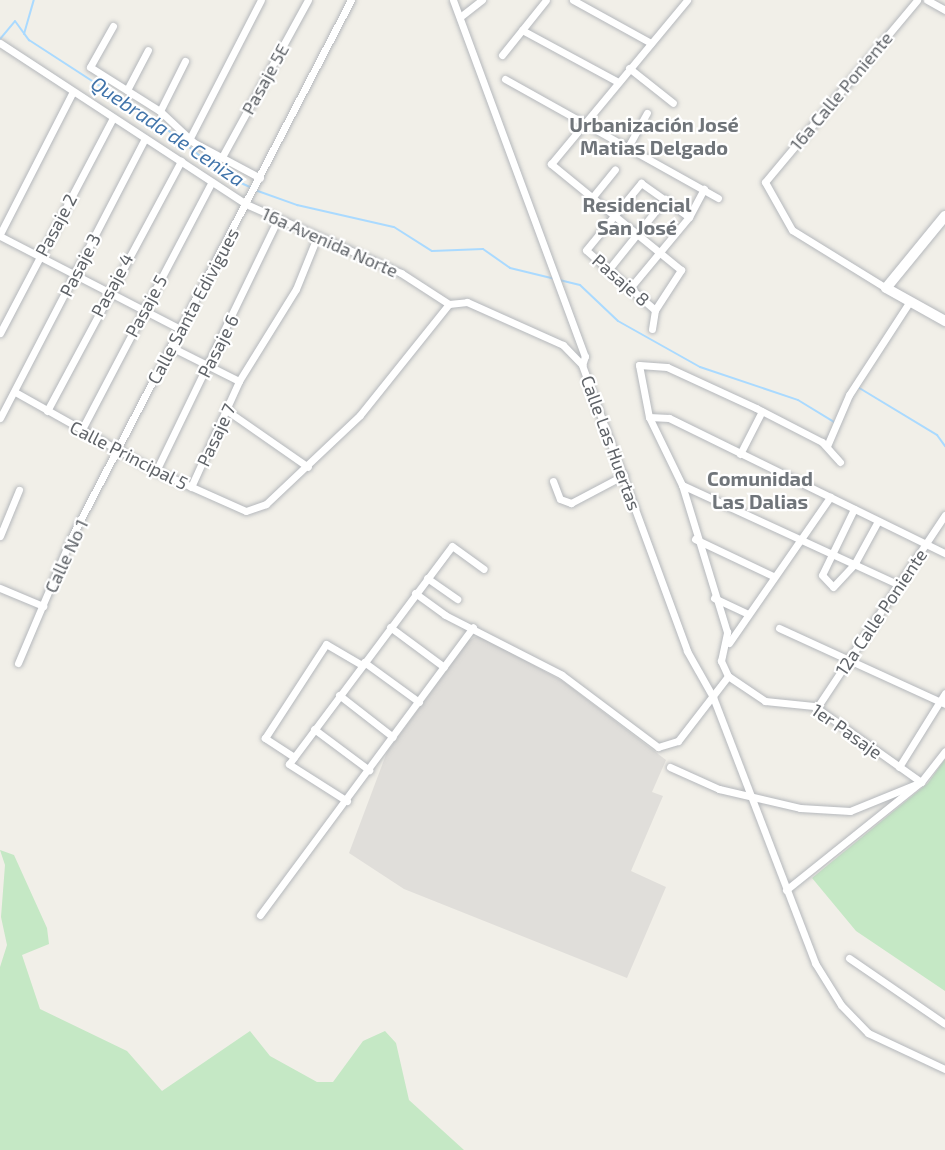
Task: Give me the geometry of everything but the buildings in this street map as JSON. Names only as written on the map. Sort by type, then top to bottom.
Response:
[{"type":"street","points":[[190,138],[261,0]]},
{"type":"street","name":"Pasaje 5E","points":[[222,157],[308,0]]},
{"type":"street","name":"Calle Santa Edivigues","points":[[118,451],[351,0]]},
{"type":"street","points":[[453,0],[585,356],[582,365]]},
{"type":"street","points":[[460,17],[482,0]]},
{"type":"street","points":[[502,55],[546,0]]},
{"type":"street","points":[[573,0],[651,43]]},
{"type":"street","points":[[652,329],[655,310],[681,270],[613,217],[551,164],[687,0]]},
{"type":"street","name":"16a Calle Poniente","points":[[886,288],[850,270],[792,230],[765,182],[917,0]]},
{"type":"street","points":[[927,0],[945,10]]},
{"type":"street","points":[[113,26],[90,67],[160,111],[190,138],[260,177]]},
{"type":"street","points":[[522,30],[618,82]]},
{"type":"street","name":"16a Avenida Norte","points":[[1,44],[72,93],[246,204],[401,273],[449,304]]},
{"type":"street","points":[[127,90],[148,50]]},
{"type":"street","points":[[160,111],[185,61]]},
{"type":"street","points":[[629,68],[674,104]]},
{"type":"street","points":[[505,79],[718,198]]},
{"type":"street","points":[[72,93],[0,235],[180,328]]},
{"type":"street","points":[[628,147],[647,113]]},
{"type":"street","name":"Pasaje 2","points":[[0,333],[113,118]]},
{"type":"street","name":"Pasaje 3","points":[[0,418],[3,404],[15,392],[145,138]]},
{"type":"street","name":"Pasaje 4","points":[[47,411],[108,292],[181,161]]},
{"type":"street","points":[[591,199],[615,169]]},
{"type":"street","name":"Pasaje 5","points":[[81,431],[212,182]]},
{"type":"street","points":[[613,217],[641,183],[689,217]]},
{"type":"street","points":[[630,288],[689,217],[704,189]]},
{"type":"street","points":[[609,269],[665,199]]},
{"type":"street","points":[[945,216],[886,288],[945,321]]},
{"type":"street","name":"Pasaje 8","points":[[613,217],[586,250],[655,310]]},
{"type":"street","name":"Pasaje 6","points":[[156,471],[278,219]]},
{"type":"street","name":"Pasaje 7","points":[[191,487],[229,412],[239,381],[296,290],[317,237]]},
{"type":"street","points":[[827,446],[849,395],[910,301]]},
{"type":"street","name":"Calle Las Huertas","points":[[449,304],[467,302],[552,338],[582,365],[687,651],[713,698],[815,963],[841,1005],[885,1044],[945,1070]]},
{"type":"street","points":[[229,412],[308,466],[394,376],[449,304]]},
{"type":"street","points":[[171,347],[239,381]]},
{"type":"street","points":[[728,644],[695,539],[681,485],[649,417],[639,365],[646,363],[684,374],[762,411],[827,446],[840,462]]},
{"type":"street","name":"Calle Principal 5","points":[[15,392],[156,471],[246,511],[266,504],[308,466]]},
{"type":"street","points":[[740,454],[762,411]]},
{"type":"street","points":[[649,417],[669,418],[945,553]]},
{"type":"street","name":"Calle No 1","points":[[18,663],[118,451]]},
{"type":"street","points":[[554,481],[560,500],[571,503],[624,475]]},
{"type":"street","points":[[681,485],[802,537],[899,585]]},
{"type":"street","points":[[0,536],[19,490]]},
{"type":"street","points":[[415,593],[562,675],[658,747],[674,745],[728,676],[721,661],[728,644],[830,497]]},
{"type":"street","points":[[854,509],[822,575],[833,587],[855,563],[878,521]]},
{"type":"street","name":"12a Calle Poniente","points":[[816,709],[945,515]]},
{"type":"street","points":[[695,539],[773,576]]},
{"type":"street","points":[[347,801],[289,764],[452,546],[484,569]]},
{"type":"street","points":[[427,578],[457,599]]},
{"type":"street","points":[[0,588],[43,606]]},
{"type":"street","points":[[714,598],[748,614]]},
{"type":"street","points":[[390,627],[444,667]]},
{"type":"street","points":[[260,915],[347,801],[473,627]]},
{"type":"street","points":[[779,628],[943,703]]},
{"type":"street","points":[[294,757],[265,738],[326,644],[363,664],[419,702]]},
{"type":"street","name":"1er Pasaje","points":[[728,676],[765,700],[799,701],[816,709],[921,782]]},
{"type":"street","points":[[899,767],[943,703],[945,693]]},
{"type":"street","points":[[339,695],[393,737]]},
{"type":"street","points":[[314,729],[369,770]]},
{"type":"street","points":[[786,890],[921,782],[945,751]]},
{"type":"street","points":[[670,766],[750,796],[800,808],[850,811],[921,782]]},
{"type":"street","points":[[849,958],[945,1024]]},
{"type":"shaded area","points":[[479,635],[564,682],[666,760],[652,792],[663,796],[631,871],[666,887],[627,978],[404,889],[349,853],[387,752],[468,641]]},
{"type":"green space","points":[[945,759],[945,991],[856,931],[812,878],[928,783]]},
{"type":"green space","points":[[0,850],[14,855],[47,928],[49,944],[22,955],[40,1009],[127,1051],[162,1091],[250,1031],[270,1056],[317,1082],[333,1082],[363,1041],[385,1031],[396,1043],[409,1100],[464,1150],[0,1150],[0,967],[7,945],[1,917],[5,865]]},
{"type":"waterway","points":[[24,34],[34,0]]},
{"type":"waterway","name":"Quebrada de Ceniza","points":[[0,39],[15,21],[29,40],[169,131],[224,175],[250,187]]},
{"type":"waterway","name":"Quebrada de Ceniza","points":[[255,190],[297,205],[394,227],[432,251],[483,249],[510,268],[580,285],[618,321],[700,367],[798,400],[834,422]]},
{"type":"waterway","name":"Quebrada de Ceniza","points":[[856,386],[937,435],[945,446]]},
{"type":"district","name":"Urbanización José Matias Delgado","points":[[654,136]]},
{"type":"district","name":"Residencial San José","points":[[637,216]]},
{"type":"district","name":"Comunidad Las Dalias","points":[[760,490]]}]
